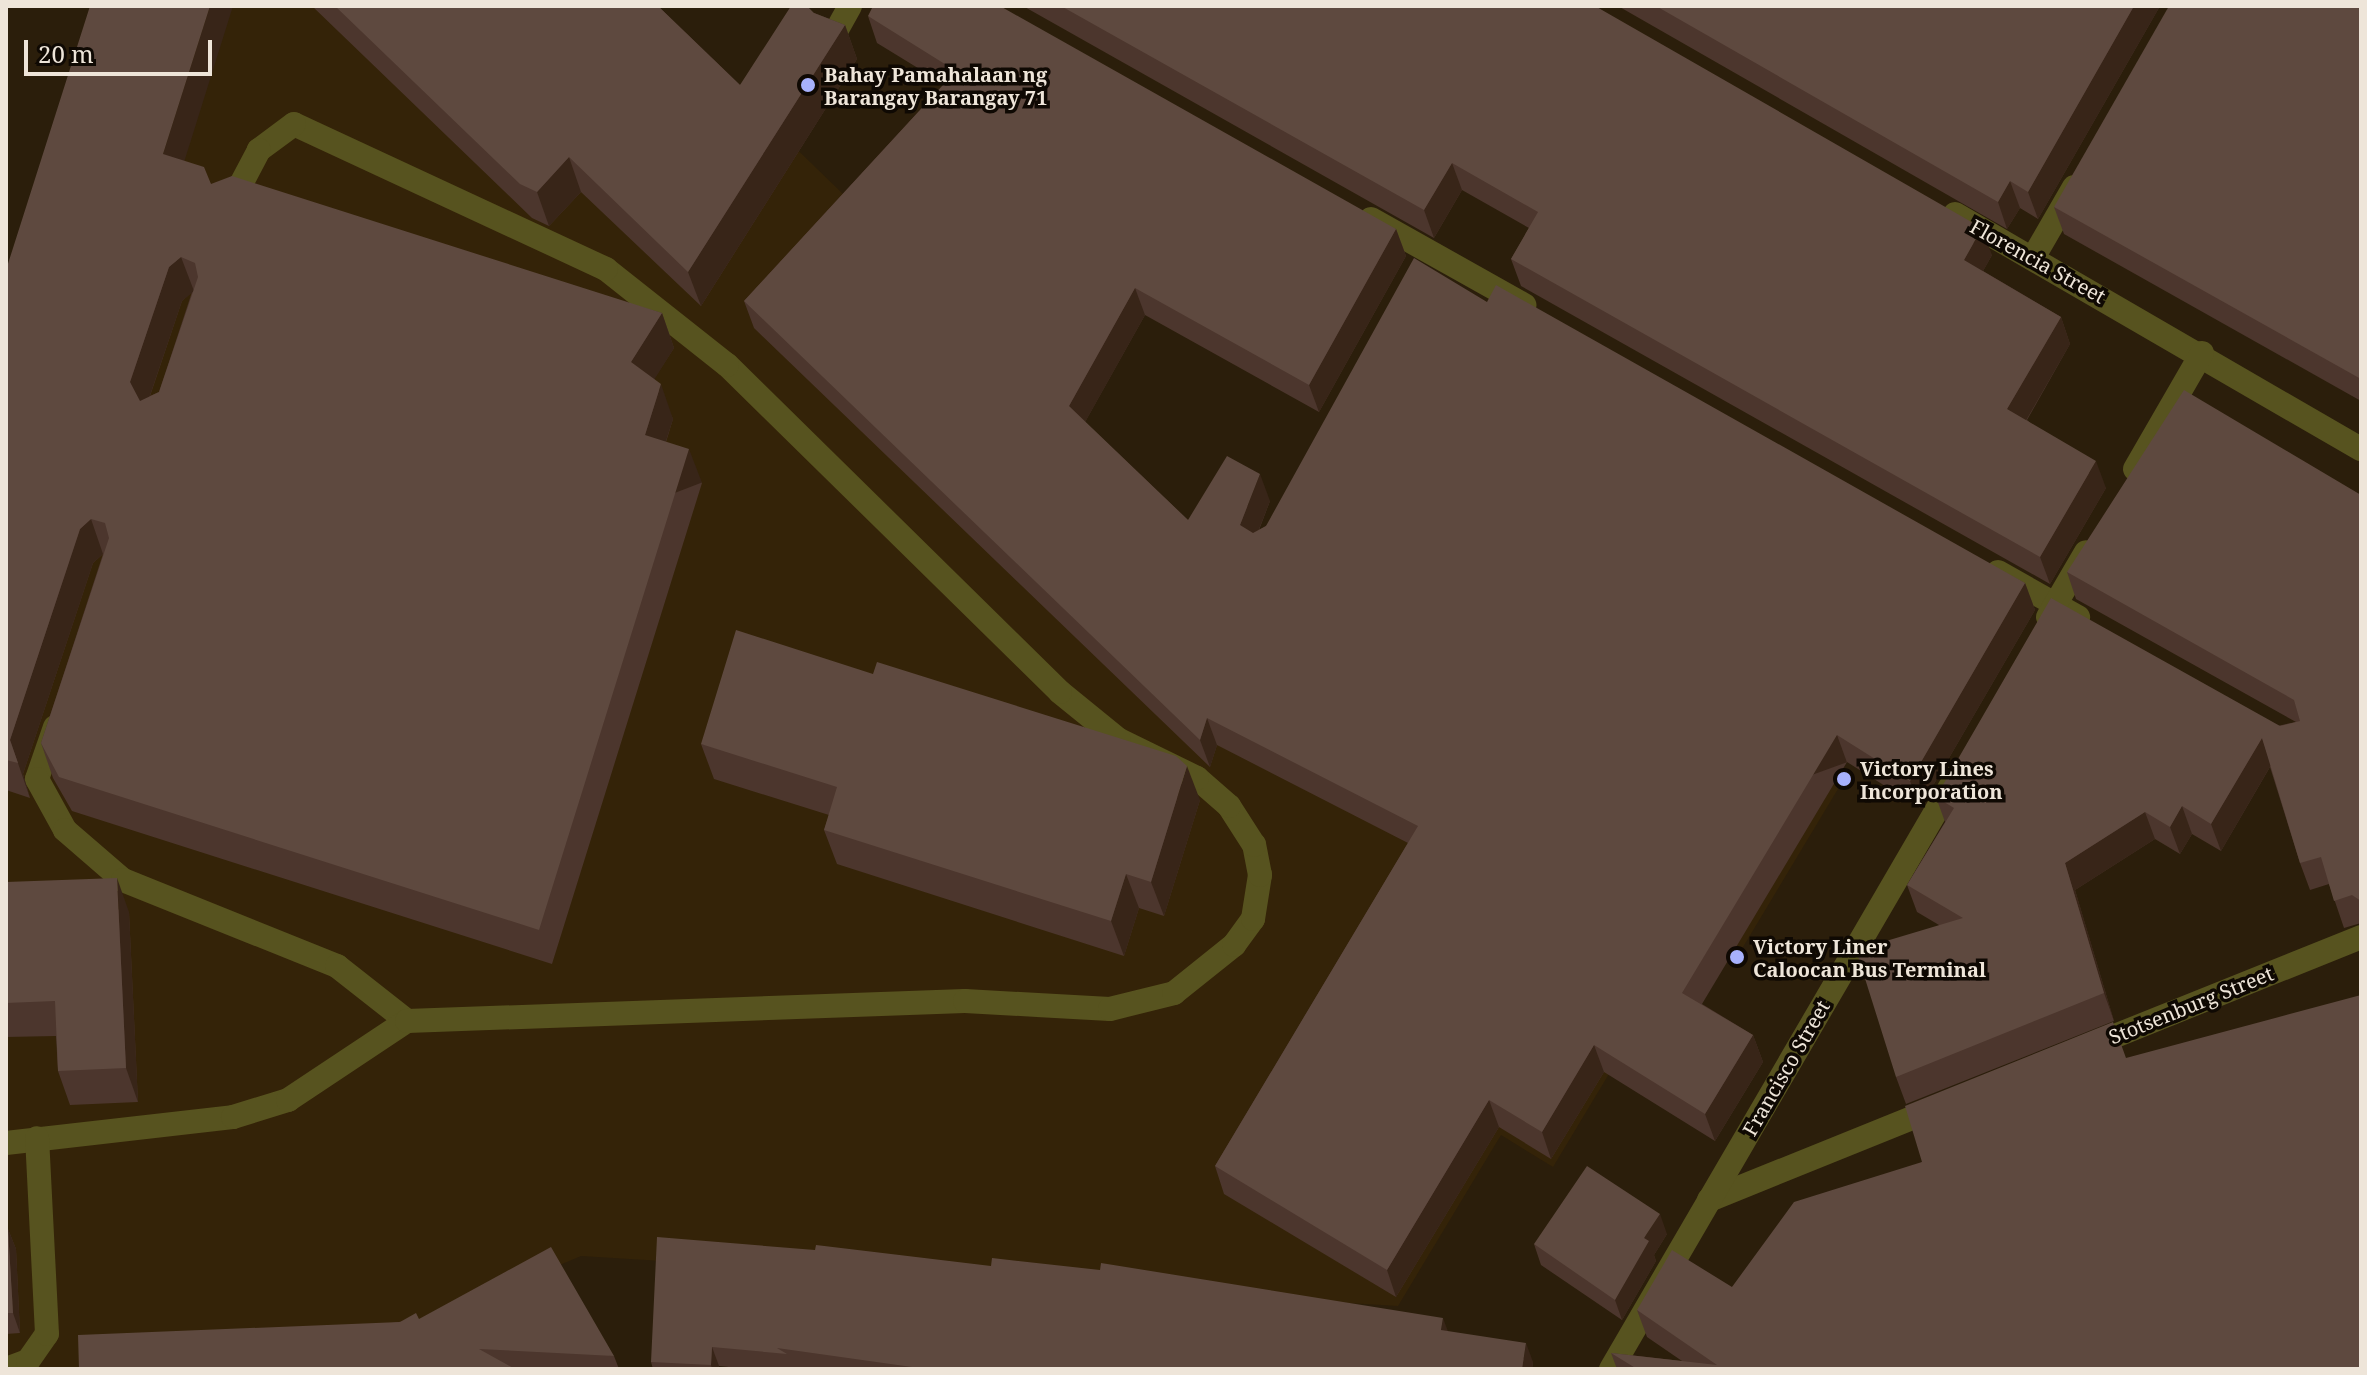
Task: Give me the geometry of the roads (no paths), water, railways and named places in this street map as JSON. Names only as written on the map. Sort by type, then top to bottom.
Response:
[{"type":"street","points":[[834,35],[850,6]]},
{"type":"street","points":[[6,1143],[233,1117],[288,1100],[407,1021],[965,1001],[1110,1009],[1174,993],[1234,945],[1253,919],[1260,875],[1254,845],[1229,806],[1197,778],[1119,740],[1060,692],[727,365],[606,269],[294,124],[259,150],[230,205]]},
{"type":"street","points":[[2033,258],[2086,165]]},
{"type":"street","name":"Florencia Street","points":[[1925,197],[2202,353],[2361,449]]},
{"type":"street","points":[[1344,204],[1550,319]]},
{"type":"street","points":[[1411,277],[1426,250]]},
{"type":"street","points":[[2118,499],[2202,353]]},
{"type":"street","points":[[2032,645],[2102,525]]},
{"type":"street","points":[[1974,558],[2096,627]]},
{"type":"street","points":[[62,704],[37,779],[65,830],[123,880],[337,966],[407,1021]]},
{"type":"street","name":"Francisco Street","points":[[1611,1369],[1969,755]]},
{"type":"street","name":"Stotsenburg Street","points":[[2065,1056],[2361,937]]},
{"type":"street","points":[[1709,1200],[1961,1098]]},
{"type":"street","points":[[6,1369],[28,1361],[47,1334],[37,1138]]},
{"type":"place","name":"Bahay Pamahalaan ng Barangay Barangay 71","points":[[808,85]]},
{"type":"place","name":"Victory Lines Incorporation","points":[[1844,779]]},
{"type":"place","name":"Victory Liner Caloocan Bus Terminal","points":[[1737,957]]}]
